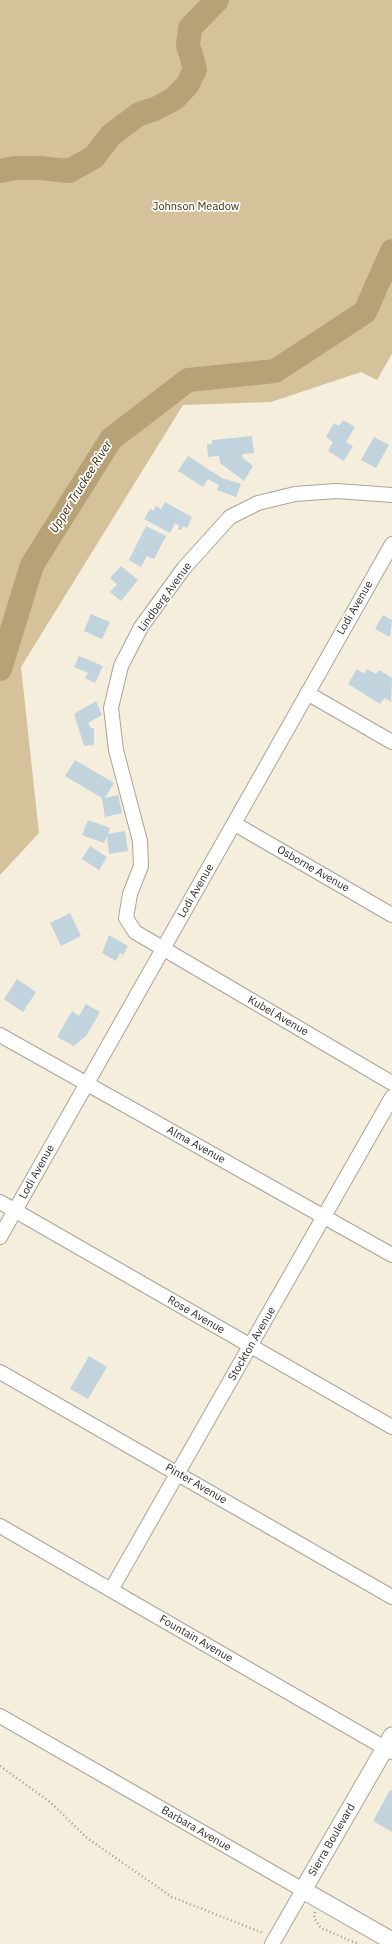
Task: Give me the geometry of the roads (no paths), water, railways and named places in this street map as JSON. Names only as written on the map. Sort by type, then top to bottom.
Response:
[{"type":"street","name":"Lindberg Avenue","points":[[163,948],[135,932],[126,918],[130,894],[141,866],[140,841],[116,750],[112,708],[121,666],[141,627],[184,568],[230,517],[258,503],[295,494],[337,491],[392,495]]},
{"type":"street","name":"Lodi Avenue","points":[[0,1236],[235,824],[307,693],[387,565],[392,544]]},
{"type":"street","points":[[307,693],[392,742]]},
{"type":"street","name":"Osborne Avenue","points":[[235,824],[392,915]]},
{"type":"street","name":"Kubel Avenue","points":[[163,948],[392,1083]]},
{"type":"street","name":"Alma Avenue","points":[[0,1035],[392,1256]]},
{"type":"street","name":"Stockton Avenue","points":[[111,1590],[392,1097]]},
{"type":"street","name":"Rose Avenue","points":[[0,1202],[250,1347],[392,1427]]},
{"type":"street","name":"Pinter Avenue","points":[[0,1372],[392,1597]]},
{"type":"street","name":"Fountain Avenue","points":[[0,1526],[111,1590],[390,1746]]},
{"type":"street","name":"Barbara Avenue","points":[[0,1716],[392,1941]]},
{"type":"street","name":"Sierra Boulevard","points":[[274,1941],[310,1895],[390,1746]]},
{"type":"waterway","name":"Upper Truckee River","points":[[0,171],[15,168],[39,168],[69,171],[94,157],[111,135],[139,114],[155,109],[174,99],[188,84],[195,69],[188,45],[190,28],[217,0]]},
{"type":"waterway","name":"Upper Truckee River","points":[[0,669],[32,565],[111,439],[188,380],[275,371],[365,312],[392,251]]},
{"type":"park label","name":"Johnson Meadow","points":[[196,207]]}]
